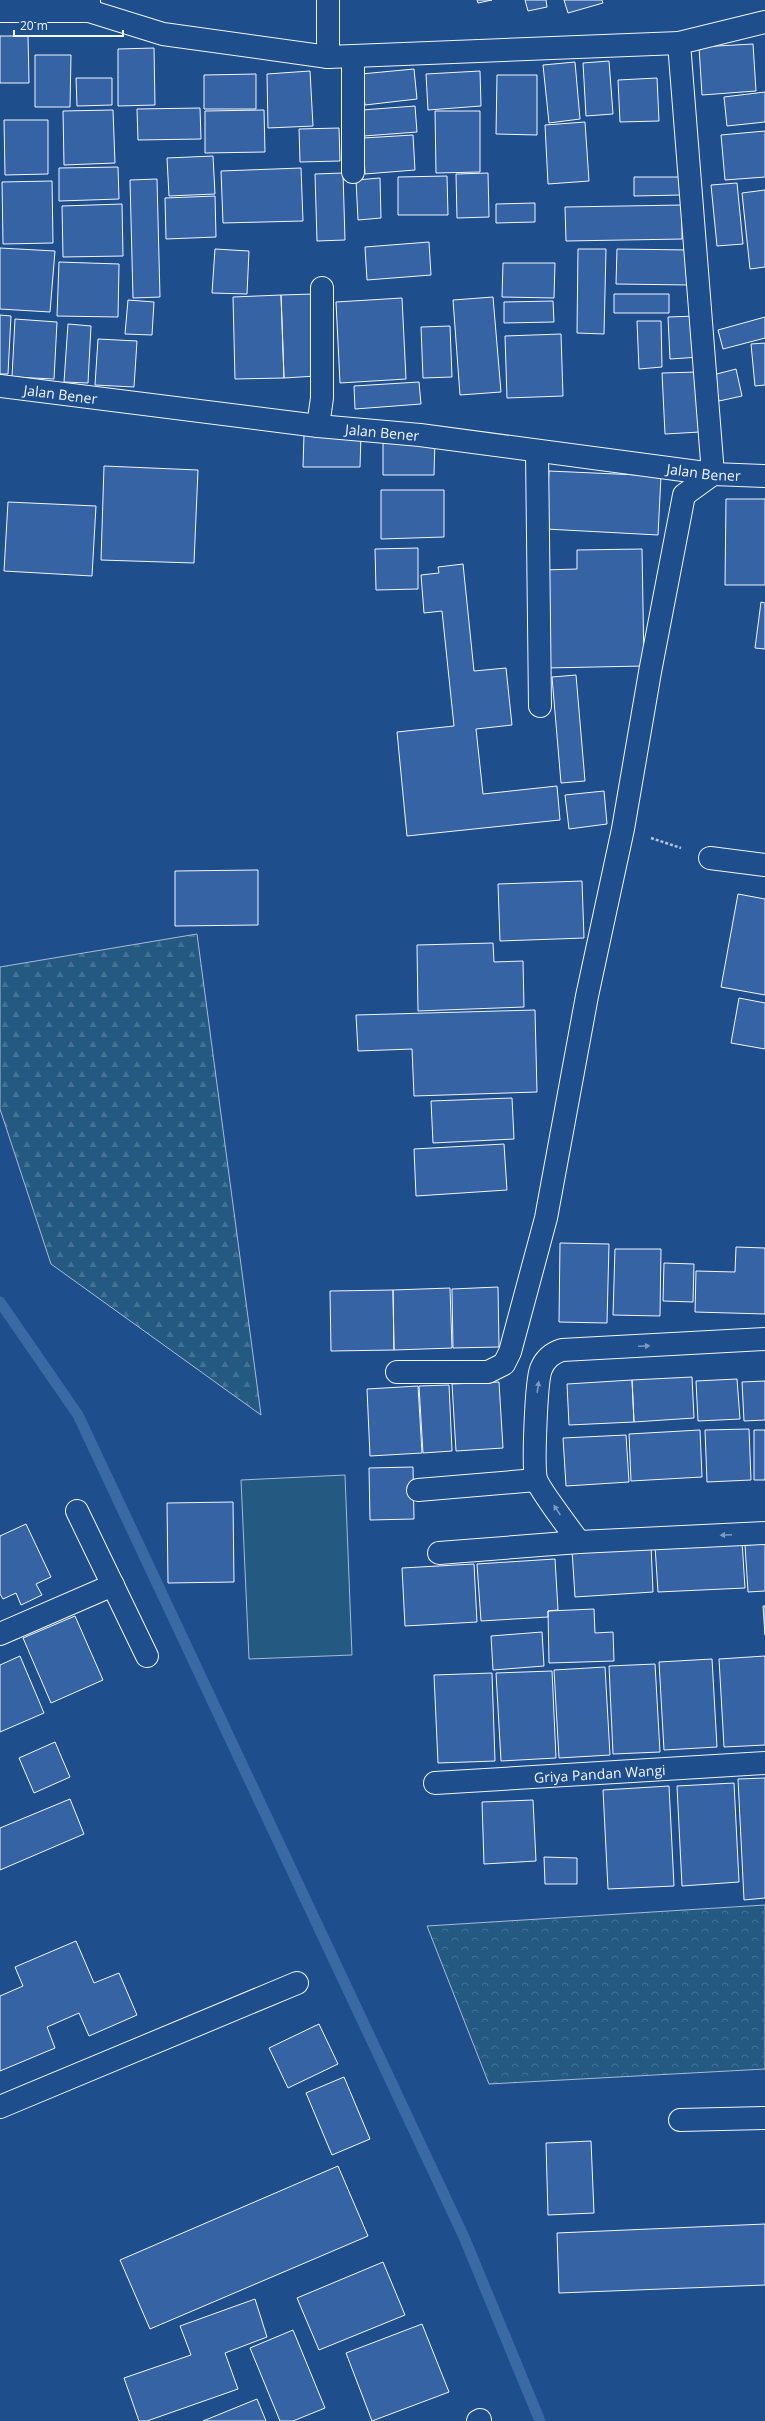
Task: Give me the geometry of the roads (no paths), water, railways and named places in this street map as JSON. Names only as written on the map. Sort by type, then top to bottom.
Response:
[{"type":"street","points":[[328,0],[328,57]]},
{"type":"street","points":[[0,11],[89,6],[163,34],[328,57],[354,57],[370,54],[679,44],[765,22]]},
{"type":"street","points":[[397,1372],[488,1372],[504,1364],[510,1352],[546,1218],[587,996],[623,829],[650,672],[684,495],[713,474],[679,44]]},
{"type":"street","points":[[353,172],[354,57]]},
{"type":"street","points":[[318,426],[322,398],[322,288]]},
{"type":"street","name":"Jalan Bener","points":[[0,386],[318,426],[420,435],[537,452],[713,474],[765,476]]},
{"type":"street","points":[[537,452],[540,706]]},
{"type":"street","points":[[710,858],[765,865]]},
{"type":"street","points":[[579,1542],[536,1480],[536,1400],[541,1370],[547,1358],[554,1352],[577,1349],[765,1339]]},
{"type":"street","points":[[418,1490],[536,1480]]},
{"type":"street","points":[[77,1511],[147,1656]]},
{"type":"street","points":[[439,1553],[579,1542],[765,1533]]},
{"type":"street","points":[[0,1634],[114,1585]]},
{"type":"street","name":"Griya Pandan Wangi","points":[[435,1783],[765,1763]]},
{"type":"street","points":[[0,2107],[297,1983]]},
{"type":"street","points":[[680,2120],[765,2118]]},
{"type":"waterway","points":[[0,1302],[78,1415],[464,2237],[540,2421]]}]
